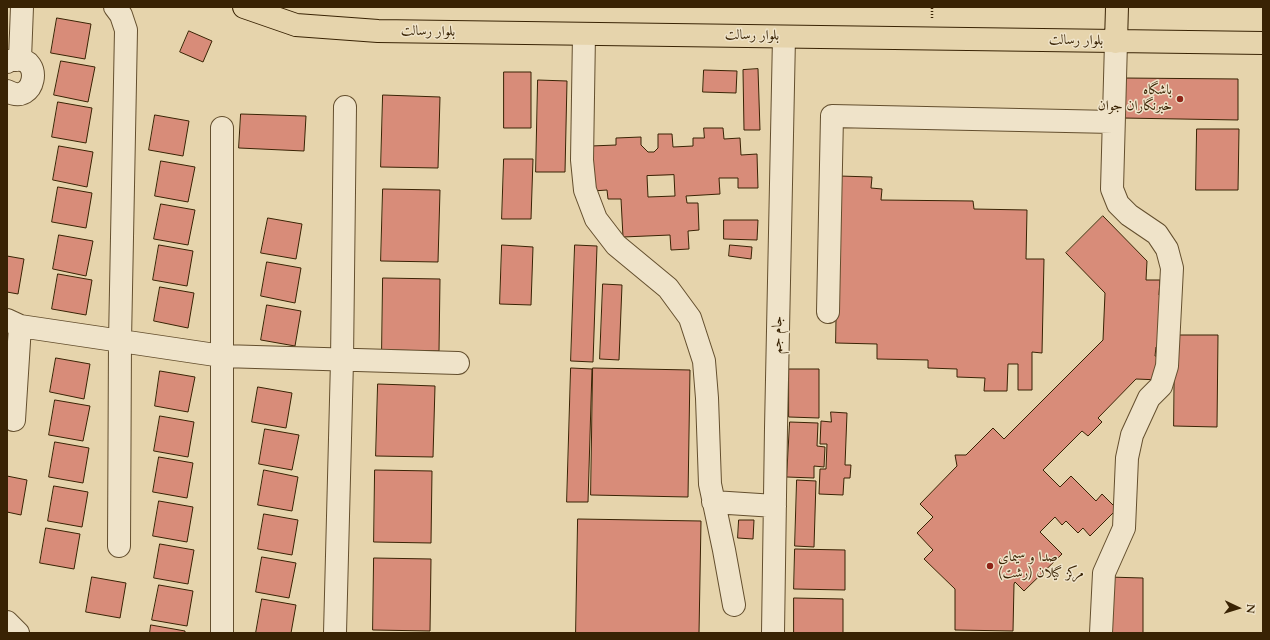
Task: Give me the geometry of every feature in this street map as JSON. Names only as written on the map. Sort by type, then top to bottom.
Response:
[{"type":"main road","name":"بلوار رسالت","points":[[244,7],[296,25],[378,31],[1263,43]]},
{"type":"main road","points":[[1116,42],[1118,7]]},
{"type":"street","points":[[7,91],[13,94],[24,93],[32,86],[34,75],[30,64],[14,61],[22,7]]},
{"type":"street","points":[[115,7],[122,15],[126,30],[120,341],[119,546]]},
{"type":"street","points":[[584,34],[582,160],[585,190],[596,219],[616,245],[668,288],[690,318],[704,361],[710,484],[734,605]]},
{"type":"street","name":"جام جم","points":[[773,633],[784,36]]},
{"type":"street","points":[[1101,633],[1104,573],[1124,528],[1127,458],[1132,435],[1149,398],[1161,386],[1167,366],[1172,268],[1167,249],[1157,234],[1129,216],[1118,204],[1112,189],[1116,42]]},
{"type":"street","points":[[335,633],[342,361],[345,107]]},
{"type":"street","points":[[828,312],[832,116],[1113,122]]},
{"type":"street","points":[[222,128],[222,633]]},
{"type":"street","points":[[14,420],[14,322],[120,341],[222,356],[342,361],[458,363]]},
{"type":"street","points":[[713,502],[775,506]]},
{"type":"street","points":[[7,622],[18,633]]},
{"type":"building","points":[[57,18],[91,24],[85,59],[51,53]]},
{"type":"building","points":[[189,31],[212,41],[203,62],[180,52]]},
{"type":"building","points":[[61,61],[95,67],[88,102],[54,95]]},
{"type":"building","points":[[758,69],[760,130],[744,130],[743,70]]},
{"type":"building","points":[[704,70],[737,71],[736,93],[703,92]]},
{"type":"building","points":[[504,72],[531,72],[531,128],[504,128]]},
{"type":"building","name":"باشگاه خبرنگاران جوان","points":[[1122,78],[1238,79],[1238,120],[1122,118]]},
{"type":"building","points":[[538,80],[567,81],[565,172],[536,172]]},
{"type":"building","points":[[383,95],[440,97],[438,168],[381,167]]},
{"type":"building","points":[[58,102],[92,108],[86,143],[52,137]]},
{"type":"building","points":[[241,114],[306,116],[304,151],[239,148]]},
{"type":"building","points":[[155,115],[189,121],[183,156],[149,150]]},
{"type":"building","points":[[704,128],[723,128],[724,139],[740,138],[741,155],[757,154],[758,188],[738,188],[738,178],[719,178],[720,194],[686,196],[687,203],[698,203],[699,230],[688,231],[689,249],[671,250],[670,235],[623,237],[621,199],[608,199],[607,190],[593,191],[591,146],[616,145],[616,138],[641,137],[641,145],[648,152],[654,152],[658,148],[658,134],[672,134],[673,147],[693,146],[693,138],[704,138]],"holes":[[[674,175],[675,196],[648,197],[647,176]]]},
{"type":"building","points":[[1197,129],[1239,129],[1238,190],[1196,190]]},
{"type":"building","points":[[59,146],[93,152],[87,187],[53,180]]},
{"type":"building","points":[[504,159],[533,159],[531,219],[502,219]]},
{"type":"building","points":[[161,161],[195,167],[188,202],[155,196]]},
{"type":"building","points":[[839,176],[872,177],[871,188],[882,189],[881,200],[973,201],[974,209],[1027,210],[1026,259],[1044,259],[1042,353],[1032,352],[1032,390],[1018,390],[1018,364],[1008,364],[1007,391],[984,391],[985,378],[957,377],[957,369],[928,368],[928,360],[877,359],[877,344],[836,343]]},
{"type":"building","points":[[58,187],[92,193],[86,228],[52,222]]},
{"type":"building","points":[[383,189],[440,190],[438,262],[381,261]]},
{"type":"building","points":[[161,204],[195,210],[188,245],[154,239]]},
{"type":"building","points":[[1103,216],[1147,261],[1146,280],[1160,280],[1159,295],[1165,295],[1163,347],[1156,347],[1155,356],[1161,357],[1160,380],[1136,379],[1098,418],[1102,422],[1088,436],[1082,431],[1043,470],[1060,487],[1071,476],[1096,501],[1102,494],[1117,509],[1090,536],[1083,528],[1078,533],[1066,521],[1062,525],[1055,517],[1040,532],[1062,554],[1024,591],[1015,582],[1013,631],[955,630],[955,589],[924,559],[933,550],[917,533],[933,517],[920,504],[957,466],[955,455],[966,455],[993,428],[1004,439],[1103,340],[1105,293],[1066,253]]},
{"type":"building","points":[[268,218],[302,224],[296,259],[261,253]]},
{"type":"building","points":[[724,220],[758,220],[757,240],[724,239]]},
{"type":"building","points":[[59,235],[93,241],[86,276],[53,269]]},
{"type":"building","points":[[159,245],[193,251],[187,286],[153,280]]},
{"type":"building","points":[[502,245],[533,247],[531,305],[500,304]]},
{"type":"building","points":[[575,245],[597,246],[593,362],[571,361]]},
{"type":"building","points":[[730,245],[752,247],[751,259],[729,256]]},
{"type":"building","points":[[7,256],[24,259],[18,294],[7,292]]},
{"type":"building","points":[[267,262],[301,268],[295,303],[261,296]]},
{"type":"building","points":[[58,274],[92,280],[86,315],[52,309]]},
{"type":"building","points":[[383,278],[440,279],[439,351],[382,350]]},
{"type":"building","points":[[603,284],[622,285],[619,360],[600,359]]},
{"type":"building","points":[[160,287],[194,293],[188,328],[154,321]]},
{"type":"building","points":[[267,305],[301,311],[295,346],[261,340]]},
{"type":"building","points":[[1175,335],[1218,335],[1217,427],[1174,426]]},
{"type":"building","points":[[56,358],[90,364],[84,399],[50,392]]},
{"type":"building","points":[[571,368],[592,369],[588,502],[567,502]]},
{"type":"building","points":[[593,368],[690,370],[688,497],[591,495]]},
{"type":"building","points":[[789,369],[819,369],[819,418],[789,417]]},
{"type":"building","points":[[160,371],[195,377],[188,412],[155,406]]},
{"type":"building","points":[[378,384],[435,386],[433,457],[376,456]]},
{"type":"building","points":[[258,387],[292,393],[286,428],[252,422]]},
{"type":"building","points":[[55,400],[90,406],[83,441],[49,435]]},
{"type":"building","points":[[831,412],[847,413],[845,465],[851,465],[850,478],[844,478],[843,495],[819,494],[820,469],[826,469],[827,444],[820,444],[821,421],[831,422]]},
{"type":"building","points":[[160,416],[194,422],[188,457],[154,451]]},
{"type":"building","points":[[790,422],[818,423],[817,446],[825,447],[824,467],[814,466],[814,478],[787,477]]},
{"type":"building","points":[[265,429],[299,435],[292,470],[259,464]]},
{"type":"building","points":[[55,442],[89,448],[83,483],[49,477]]},
{"type":"building","points":[[159,457],[193,463],[187,498],[153,492]]},
{"type":"building","points":[[264,470],[298,477],[292,511],[258,505]]},
{"type":"building","points":[[375,470],[432,471],[431,543],[374,542]]},
{"type":"building","points":[[7,476],[27,480],[21,515],[7,512]]},
{"type":"building","points":[[797,480],[816,481],[814,547],[795,546]]},
{"type":"building","points":[[54,486],[88,492],[82,527],[48,521]]},
{"type":"building","points":[[159,501],[193,507],[187,542],[153,536]]},
{"type":"building","points":[[264,514],[298,520],[292,555],[258,549]]},
{"type":"building","points":[[578,519],[701,521],[699,633],[576,633]]},
{"type":"building","points":[[739,520],[754,520],[753,539],[738,538]]},
{"type":"building","points":[[46,528],[80,534],[74,569],[40,563]]},
{"type":"building","points":[[160,544],[194,550],[188,584],[154,578]]},
{"type":"building","points":[[795,549],[845,550],[845,590],[794,589]]},
{"type":"building","points":[[262,557],[296,563],[289,598],[256,592]]},
{"type":"building","points":[[374,558],[431,559],[430,631],[373,630]]},
{"type":"building","points":[[92,577],[126,583],[120,618],[86,612]]},
{"type":"building","points":[[1108,577],[1143,578],[1143,633],[1108,633]]},
{"type":"building","points":[[159,585],[193,591],[187,626],[152,620]]},
{"type":"building","points":[[794,598],[843,599],[843,633],[794,633]]},
{"type":"building","points":[[262,599],[296,605],[291,633],[256,633]]},
{"type":"building","points":[[151,625],[185,631],[185,633],[150,633]]},
{"type":"place","name":"باشگاه خبرنگاران جوان","points":[[1180,99]]},
{"type":"place","name":"صدا و سیمای مرکز گیلان (رشت)","points":[[990,566]]}]
